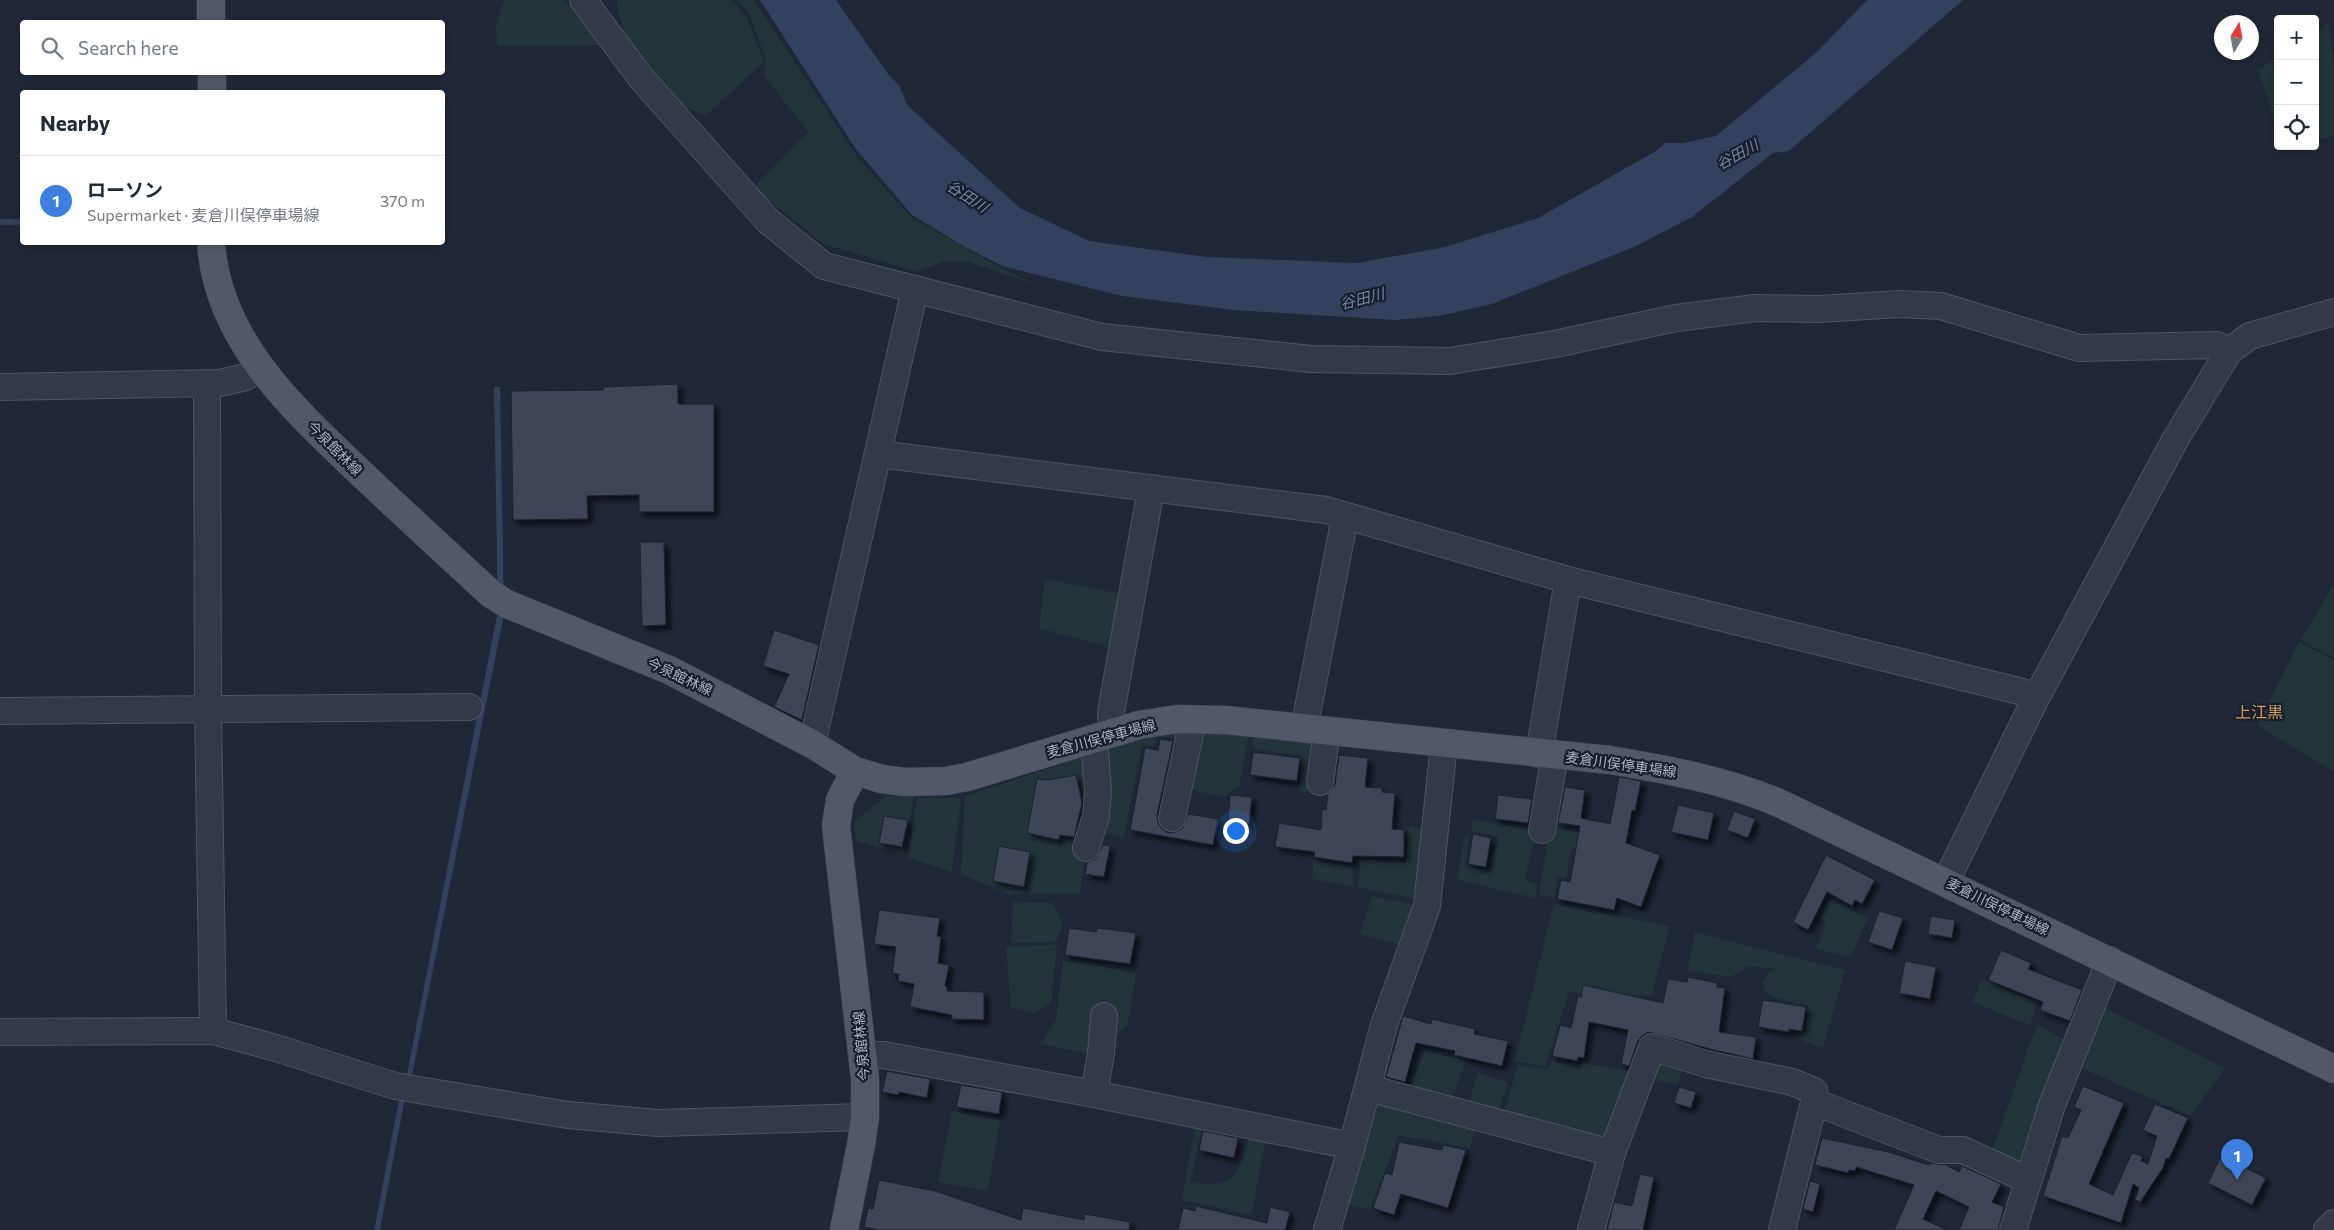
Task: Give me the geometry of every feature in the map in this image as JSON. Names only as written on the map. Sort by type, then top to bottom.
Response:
[{"type":"main road","points":[[211,0],[211,20]]},
{"type":"main road","points":[[212,75],[212,90]]},
{"type":"main road","name":"今泉館林線","points":[[212,245],[213,267],[218,289],[237,330],[258,366],[326,441],[499,599],[507,604],[669,670],[812,744],[855,771],[840,800],[836,826],[864,1055],[865,1117],[856,1180],[844,1230]]},
{"type":"main road","name":"麦倉川俣停車場線","points":[[855,771],[882,779],[905,782],[946,781],[968,777],[1139,725],[1177,719],[1225,720],[1647,766],[1731,784],[1781,804],[1946,881],[2334,1069]]},
{"type":"street","points":[[583,0],[641,78],[769,222],[824,266],[1102,337],[1311,359],[1450,361],[1555,344],[1676,318],[1754,308],[1819,308],[1899,304],[1941,306],[2079,348],[2217,345],[2229,351]]},
{"type":"street","points":[[812,744],[915,289]]},
{"type":"street","points":[[1946,881],[2036,698],[2175,440],[2229,351],[2250,336],[2334,312]]},
{"type":"street","points":[[0,387],[206,384],[246,377],[258,366]]},
{"type":"street","points":[[206,384],[208,708],[214,1031]]},
{"type":"street","points":[[878,454],[1326,510],[1568,580],[2023,692],[2036,698]]},
{"type":"street","points":[[1086,848],[1096,816],[1103,736],[1110,712],[1151,489]]},
{"type":"street","points":[[1320,782],[1315,730],[1345,517]]},
{"type":"street","points":[[1542,830],[1547,754],[1568,580]]},
{"type":"street","points":[[0,711],[469,707]]},
{"type":"street","points":[[1172,818],[1194,719]]},
{"type":"street","points":[[1327,1230],[1352,1146],[1384,1025],[1427,906],[1444,744]]},
{"type":"street","points":[[2013,1230],[2052,1105],[2110,960]]},
{"type":"street","points":[[1094,1094],[1101,1053],[1104,1016]]},
{"type":"street","points":[[0,1032],[214,1031],[276,1048],[395,1086],[568,1115],[658,1123],[865,1117]]},
{"type":"street","points":[[1591,1230],[1612,1153],[1652,1047],[1706,1064],[1792,1082],[1814,1091],[1814,1102],[1782,1230]]},
{"type":"street","points":[[864,1055],[884,1055],[1094,1094],[1352,1146]]},
{"type":"street","points":[[1368,1088],[1612,1153]]},
{"type":"street","points":[[1814,1102],[1939,1150],[1963,1150],[2028,1180]]},
{"type":"street","points":[[2328,1230],[2334,1223]]},
{"type":"shaded area","points":[[504,0],[564,0],[601,45],[497,46],[496,25]]},
{"type":"shaded area","points":[[618,0],[732,0],[747,18],[764,62],[705,116],[671,100],[625,35],[617,5]]},
{"type":"shaded area","points":[[737,0],[754,0],[858,158],[912,218],[1034,284],[969,262],[942,262],[917,272],[824,244],[753,188],[808,132],[764,76],[766,60],[749,14]]},
{"type":"shaded area","points":[[2328,23],[2334,64],[2334,136],[2319,139],[2319,60],[2319,29]]},
{"type":"shaded area","points":[[2274,60],[2274,119],[2258,70]]},
{"type":"shaded area","points":[[1045,579],[1123,594],[1115,649],[1039,628]]},
{"type":"shaded area","points":[[2334,583],[2334,658],[2301,640]]},
{"type":"shaded area","points":[[2299,642],[2334,660],[2334,772],[2257,725]]},
{"type":"shaded area","points":[[1197,730],[1249,734],[1239,786],[1224,797],[1185,789]]},
{"type":"shaded area","points":[[1179,731],[1181,739],[1158,736],[1154,746],[1142,745],[1124,838],[1101,833],[1106,746],[1143,736]]},
{"type":"shaded area","points":[[1254,736],[1315,742],[1311,782],[1307,792],[1299,791],[1302,756],[1253,749]]},
{"type":"shaded area","points":[[1087,756],[1093,798],[1080,894],[1007,894],[961,874],[965,796]]},
{"type":"shaded area","points":[[885,796],[914,796],[904,854],[857,841],[854,828],[856,820]]},
{"type":"shaded area","points":[[917,798],[961,798],[952,872],[908,858]]},
{"type":"shaded area","points":[[1473,820],[1537,830],[1524,880],[1538,884],[1535,898],[1457,880],[1465,835],[1469,836],[1465,867],[1490,870],[1498,836],[1471,831]]},
{"type":"shaded area","points":[[1409,825],[1424,828],[1416,899],[1357,887],[1361,859],[1405,863]]},
{"type":"shaded area","points":[[1550,827],[1591,833],[1588,850],[1572,848],[1566,879],[1558,877],[1554,898],[1539,895]]},
{"type":"shaded area","points":[[1314,861],[1353,867],[1353,886],[1312,879]]},
{"type":"shaded area","points":[[1372,896],[1415,905],[1401,946],[1360,934]]},
{"type":"shaded area","points":[[1829,900],[1868,917],[1851,957],[1816,949],[1826,923],[1819,918]]},
{"type":"shaded area","points":[[1013,902],[1053,903],[1063,924],[1056,942],[1011,943]]},
{"type":"shaded area","points":[[1554,904],[1670,926],[1651,996],[1569,992],[1545,1067],[1515,1061]]},
{"type":"shaded area","points":[[1695,932],[1845,970],[1823,1048],[1801,1040],[1809,1006],[1775,998],[1764,991],[1763,983],[1768,973],[1775,969],[1748,966],[1731,977],[1687,971]]},
{"type":"shaded area","points":[[1057,944],[1051,1004],[1032,1013],[1011,1007],[1006,947]]},
{"type":"shaded area","points":[[1063,960],[1136,973],[1128,1023],[1113,1039],[1107,1057],[1040,1044],[1056,1020]]},
{"type":"shaded area","points":[[1981,979],[2037,1002],[2030,1026],[1973,1002]]},
{"type":"shaded area","points":[[2103,1007],[2225,1068],[2191,1116],[2079,1067]]},
{"type":"shaded area","points":[[2037,1025],[2064,1040],[2022,1168],[1990,1156]]},
{"type":"shaded area","points":[[1424,1051],[1466,1060],[1452,1100],[1410,1090]]},
{"type":"shaded area","points":[[1653,1055],[1683,1064],[1678,1084],[1647,1079]]},
{"type":"shaded area","points":[[1551,1060],[1579,1069],[1582,1063],[1628,1071],[1611,1135],[1600,1142],[1503,1115],[1518,1065],[1548,1069]]},
{"type":"shaded area","points":[[1478,1072],[1508,1083],[1497,1115],[1469,1103]]},
{"type":"shaded area","points":[[1375,1100],[1478,1126],[1469,1148],[1399,1135],[1370,1210],[1344,1204]]},
{"type":"shaded area","points":[[952,1111],[1000,1120],[988,1191],[938,1182]]},
{"type":"shaded area","points":[[1196,1121],[1203,1122],[1191,1181],[1193,1182],[1207,1184],[1228,1180],[1239,1167],[1249,1134],[1266,1138],[1251,1215],[1182,1200]]},
{"type":"water","name":"谷田川","points":[[760,0],[836,0],[888,74],[899,85],[907,105],[1020,208],[1089,241],[1207,257],[1357,263],[1445,247],[1538,218],[1656,151],[1665,143],[1683,143],[1716,136],[1817,52],[1867,0],[1963,0],[1789,151],[1773,153],[1692,217],[1634,247],[1492,304],[1439,316],[1395,320],[1233,310],[1122,296],[1002,266],[958,243],[912,215],[855,148]]},
{"type":"water","points":[[494,387],[500,387],[504,614],[412,1075],[407,1074],[498,610]]},
{"type":"building","points":[[678,384],[678,404],[714,404],[714,512],[639,512],[639,495],[587,496],[588,519],[513,520],[511,391],[603,390],[603,387]]},
{"type":"building","points":[[640,542],[664,542],[666,625],[642,626]]},
{"type":"building","points":[[774,630],[819,645],[802,720],[774,707],[789,674],[763,666]]},
{"type":"building","points":[[1160,739],[1173,741],[1157,815],[1158,823],[1168,833],[1176,832],[1183,828],[1188,814],[1218,819],[1213,845],[1130,830],[1145,748],[1158,750]]},
{"type":"building","points":[[1253,752],[1300,758],[1297,781],[1250,775]]},
{"type":"building","points":[[1339,755],[1368,758],[1365,787],[1382,788],[1382,792],[1395,793],[1392,829],[1404,830],[1404,857],[1353,856],[1352,863],[1314,857],[1315,852],[1275,847],[1279,823],[1321,830],[1322,809],[1326,810],[1328,794],[1335,785]]},
{"type":"building","points":[[1076,775],[1082,803],[1074,837],[1060,835],[1059,840],[1027,833],[1037,779],[1048,780]]},
{"type":"building","points":[[1619,777],[1641,781],[1635,811],[1632,810],[1626,843],[1660,855],[1641,907],[1617,898],[1614,910],[1557,899],[1561,880],[1570,882],[1580,826],[1558,823],[1565,787],[1585,790],[1581,818],[1610,824]]},
{"type":"building","points":[[1230,795],[1252,797],[1249,824],[1228,822]]},
{"type":"building","points":[[1498,795],[1532,799],[1528,823],[1495,819]]},
{"type":"building","points":[[1678,805],[1714,813],[1708,840],[1671,832]]},
{"type":"building","points":[[1734,811],[1755,819],[1748,838],[1727,830]]},
{"type":"building","points":[[884,816],[908,820],[902,847],[879,843]]},
{"type":"building","points":[[1473,834],[1491,838],[1486,867],[1468,864]]},
{"type":"building","points":[[1103,845],[1110,846],[1104,877],[1085,874],[1087,863],[1096,859]]},
{"type":"building","points":[[999,846],[1030,852],[1024,887],[993,881]]},
{"type":"building","points":[[1826,855],[1875,880],[1862,904],[1855,900],[1852,906],[1827,892],[1808,930],[1793,922]]},
{"type":"building","points":[[879,910],[940,918],[937,936],[941,937],[938,963],[949,965],[945,986],[947,991],[984,992],[984,1020],[951,1019],[952,1015],[910,1007],[914,984],[898,981],[899,974],[892,973],[896,947],[874,944]]},
{"type":"building","points":[[1879,911],[1903,918],[1892,950],[1868,942]]},
{"type":"building","points":[[1931,916],[1955,920],[1952,938],[1928,934]]},
{"type":"building","points":[[1069,928],[1096,932],[1098,928],[1136,933],[1130,964],[1065,955]]},
{"type":"building","points":[[2001,950],[2031,963],[2028,969],[2082,990],[2070,1021],[2040,1010],[2043,1002],[1988,980]]},
{"type":"building","points":[[1905,961],[1936,967],[1930,999],[1899,993]]},
{"type":"building","points":[[1688,977],[1717,983],[1717,987],[1725,988],[1719,1032],[1756,1037],[1753,1059],[1649,1032],[1638,1041],[1629,1066],[1621,1064],[1628,1030],[1589,1022],[1584,1058],[1578,1057],[1577,1061],[1552,1056],[1560,1025],[1571,1028],[1578,996],[1581,997],[1583,985],[1663,1003],[1668,979],[1687,982]]},
{"type":"building","points":[[1763,1000],[1806,1007],[1802,1031],[1789,1029],[1789,1032],[1758,1027]]},
{"type":"building","points":[[1403,1016],[1431,1024],[1432,1019],[1475,1029],[1474,1034],[1508,1041],[1502,1066],[1454,1055],[1455,1051],[1416,1043],[1405,1082],[1386,1077]]},
{"type":"building","points":[[887,1071],[930,1079],[927,1098],[899,1092],[898,1095],[882,1092]]},
{"type":"building","points":[[961,1085],[1002,1092],[999,1114],[956,1107]]},
{"type":"building","points":[[2083,1086],[2124,1103],[2089,1184],[2113,1195],[2132,1153],[2142,1156],[2141,1161],[2148,1164],[2157,1136],[2143,1130],[2155,1104],[2188,1118],[2169,1159],[2166,1158],[2163,1168],[2140,1202],[2135,1200],[2139,1188],[2133,1184],[2121,1223],[2043,1196],[2062,1136],[2068,1138],[2081,1110],[2074,1107]]},
{"type":"building","points":[[1679,1087],[1696,1092],[1691,1108],[1674,1103]]},
{"type":"building","points":[[1203,1131],[1238,1138],[1234,1158],[1199,1150]]},
{"type":"building","points":[[1822,1138],[1888,1152],[1929,1165],[1930,1163],[1946,1165],[1959,1172],[1962,1166],[2001,1184],[1992,1202],[2004,1207],[1998,1230],[1959,1230],[1969,1207],[1936,1191],[1923,1219],[1947,1230],[1894,1230],[1914,1185],[1856,1167],[1855,1171],[1849,1170],[1848,1173],[1815,1165]]},
{"type":"building","points":[[1399,1142],[1442,1150],[1443,1145],[1466,1150],[1448,1208],[1401,1194],[1394,1215],[1373,1208],[1385,1173],[1392,1175]]},
{"type":"building","points":[[2221,1156],[2266,1178],[2252,1205],[2208,1183]]},
{"type":"building","points":[[1640,1174],[1654,1177],[1643,1230],[1607,1230],[1614,1202],[1632,1206]]},
{"type":"building","points":[[879,1180],[935,1191],[1021,1220],[1023,1208],[1084,1220],[1085,1214],[1130,1222],[1129,1230],[878,1230],[864,1227],[868,1208],[873,1209]]},
{"type":"building","points":[[1810,1181],[1820,1184],[1813,1212],[1803,1209]]},
{"type":"building","points":[[1196,1206],[1267,1223],[1270,1207],[1290,1212],[1285,1230],[1178,1230],[1183,1208],[1195,1211]]},
{"type":"waterway","points":[[0,222],[20,222]]},
{"type":"waterway","points":[[377,1230],[402,1099]]},
{"type":"place","name":"ローソン","points":[[2237,1180]]},
{"type":"district","name":"上江黒","points":[[2259,711]]}]
